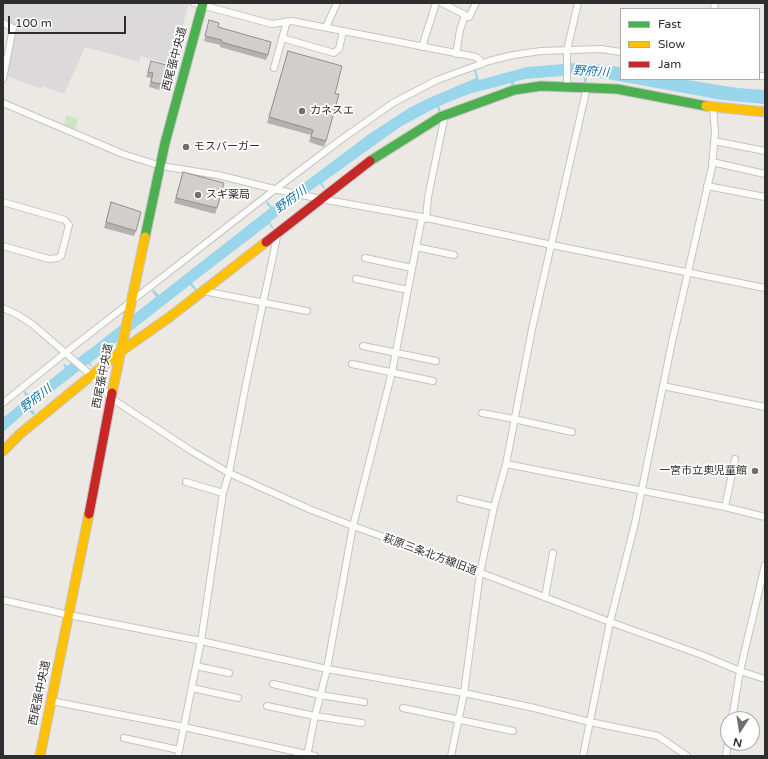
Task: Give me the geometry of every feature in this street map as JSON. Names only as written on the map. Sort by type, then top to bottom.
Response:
[{"type":"street","points":[[326,27],[337,3]]},
{"type":"street","points":[[422,47],[436,3]]},
{"type":"street","points":[[442,3],[469,17],[476,3]]},
{"type":"street","points":[[567,85],[567,52],[578,3]]},
{"type":"street","points":[[200,4],[272,24],[292,20],[476,57],[482,64]]},
{"type":"street","name":"西尾張中央道","points":[[40,756],[120,352],[166,143],[200,4]]},
{"type":"street","points":[[456,54],[460,30],[465,14]]},
{"type":"street","points":[[274,68],[287,21]]},
{"type":"street","points":[[3,23],[13,28],[3,79]]},
{"type":"street","points":[[282,38],[334,53],[339,49],[343,31]]},
{"type":"street","points":[[3,403],[339,141],[393,103],[437,80],[513,55],[541,51],[567,52],[602,49],[620,52]]},
{"type":"street","points":[[3,451],[20,434],[120,352],[171,316],[319,199],[410,134],[445,115],[469,105],[514,90],[541,86],[567,85],[617,89],[714,107],[765,112]]},
{"type":"street","points":[[451,756],[464,693],[480,573],[494,507],[506,464],[532,329],[587,87]]},
{"type":"street","points":[[3,103],[123,154],[161,166],[218,175],[319,199],[424,218],[765,288]]},
{"type":"street","points":[[584,756],[610,622],[635,523],[687,273],[712,162],[714,141],[714,107]]},
{"type":"street","points":[[307,755],[327,668],[353,526],[392,372],[416,247],[424,218],[445,115]]},
{"type":"street","points":[[714,141],[765,151]]},
{"type":"street","points":[[712,162],[765,174]]},
{"type":"street","points":[[707,186],[765,197]]},
{"type":"street","points":[[3,202],[65,220],[69,225],[61,256],[58,258],[49,259],[3,246]]},
{"type":"street","points":[[124,738],[179,753],[201,641],[223,494],[229,473],[247,376],[264,303],[278,232]]},
{"type":"street","points":[[416,247],[454,255]]},
{"type":"street","points":[[366,258],[412,268]]},
{"type":"street","points":[[356,279],[408,290]]},
{"type":"street","points":[[203,291],[307,311]]},
{"type":"street","name":"萩原三条北方線旧道","points":[[3,308],[18,314],[32,324],[91,376],[111,398],[193,452],[229,473],[308,509],[702,655],[740,671],[765,679]]},
{"type":"street","points":[[363,346],[436,361]]},
{"type":"street","points":[[352,364],[433,381]]},
{"type":"street","points":[[663,386],[765,407]]},
{"type":"street","points":[[482,413],[572,432]]},
{"type":"street","points":[[725,507],[736,459]]},
{"type":"street","points":[[506,464],[725,507],[765,517]]},
{"type":"street","points":[[186,482],[223,494]]},
{"type":"street","points":[[460,500],[494,507]]},
{"type":"street","points":[[545,597],[553,553]]},
{"type":"street","points":[[733,711],[740,671],[765,565]]},
{"type":"street","points":[[3,600],[327,668],[464,693],[658,736],[687,756]]},
{"type":"street","points":[[196,666],[229,673]]},
{"type":"street","points":[[273,684],[320,695],[364,702]]},
{"type":"street","points":[[192,688],[238,698]]},
{"type":"street","points":[[51,701],[184,727],[315,756]]},
{"type":"street","points":[[267,706],[315,716],[362,723]]},
{"type":"street","points":[[404,708],[513,731]]},
{"type":"shaded area","points":[[3,3],[189,3],[172,65],[141,56],[139,62],[85,47],[64,94],[43,86],[41,89],[5,75],[16,27],[3,20]]},
{"type":"green space","points":[[66,115],[78,119],[75,131],[64,125]]},
{"type":"water","name":"野府川","points":[[576,63],[620,67],[620,80],[687,80],[738,88],[765,90],[765,104],[722,100],[591,76],[587,76],[586,84],[584,84],[584,75],[574,75],[525,79],[514,82],[515,88],[512,89],[511,83],[469,94],[439,106],[441,112],[439,113],[437,107],[400,127],[322,183],[325,188],[324,189],[320,184],[299,199],[270,222],[274,229],[269,224],[192,283],[197,290],[196,291],[190,285],[90,363],[93,367],[88,364],[31,408],[35,413],[33,415],[28,410],[3,432],[3,418],[27,398],[23,391],[24,390],[30,396],[65,368],[63,365],[65,364],[67,366],[156,297],[152,291],[154,290],[159,295],[270,208],[266,203],[267,201],[272,207],[369,134],[409,108],[476,78],[474,70],[476,70],[479,80],[527,67]]},
{"type":"building","points":[[209,20],[219,23],[218,27],[271,42],[268,55],[205,36]]},
{"type":"building","name":"カネスエ","points":[[288,51],[342,66],[335,94],[339,94],[326,141],[311,137],[313,130],[269,117]]},
{"type":"building","points":[[151,61],[170,66],[165,85],[151,82],[153,73],[148,72]]},
{"type":"building","name":"スギ薬局","points":[[183,172],[224,183],[217,208],[176,198]]},
{"type":"building","points":[[111,202],[141,212],[136,231],[106,222]]},
{"type":"traffic: fast","points":[[145,237],[165,143],[203,3]]},
{"type":"traffic: fast","points":[[370,161],[440,117],[514,90],[541,86],[617,89],[706,106]]},
{"type":"traffic: slow","points":[[706,106],[765,112]]},
{"type":"traffic: slow","points":[[112,393],[145,237]]},
{"type":"traffic: slow","points":[[3,451],[20,434],[120,352],[171,316],[266,242]]},
{"type":"traffic: slow","points":[[40,756],[89,514]]},
{"type":"traffic: jam","points":[[266,242],[370,161]]},
{"type":"traffic: jam","points":[[89,514],[112,393]]},
{"type":"place","name":"カネスエ","points":[[302,111]]},
{"type":"place","name":"モスバーガー","points":[[186,147]]},
{"type":"place","name":"スギ薬局","points":[[198,195]]},
{"type":"place","name":"一宮市立奥児童館","points":[[755,471]]}]
